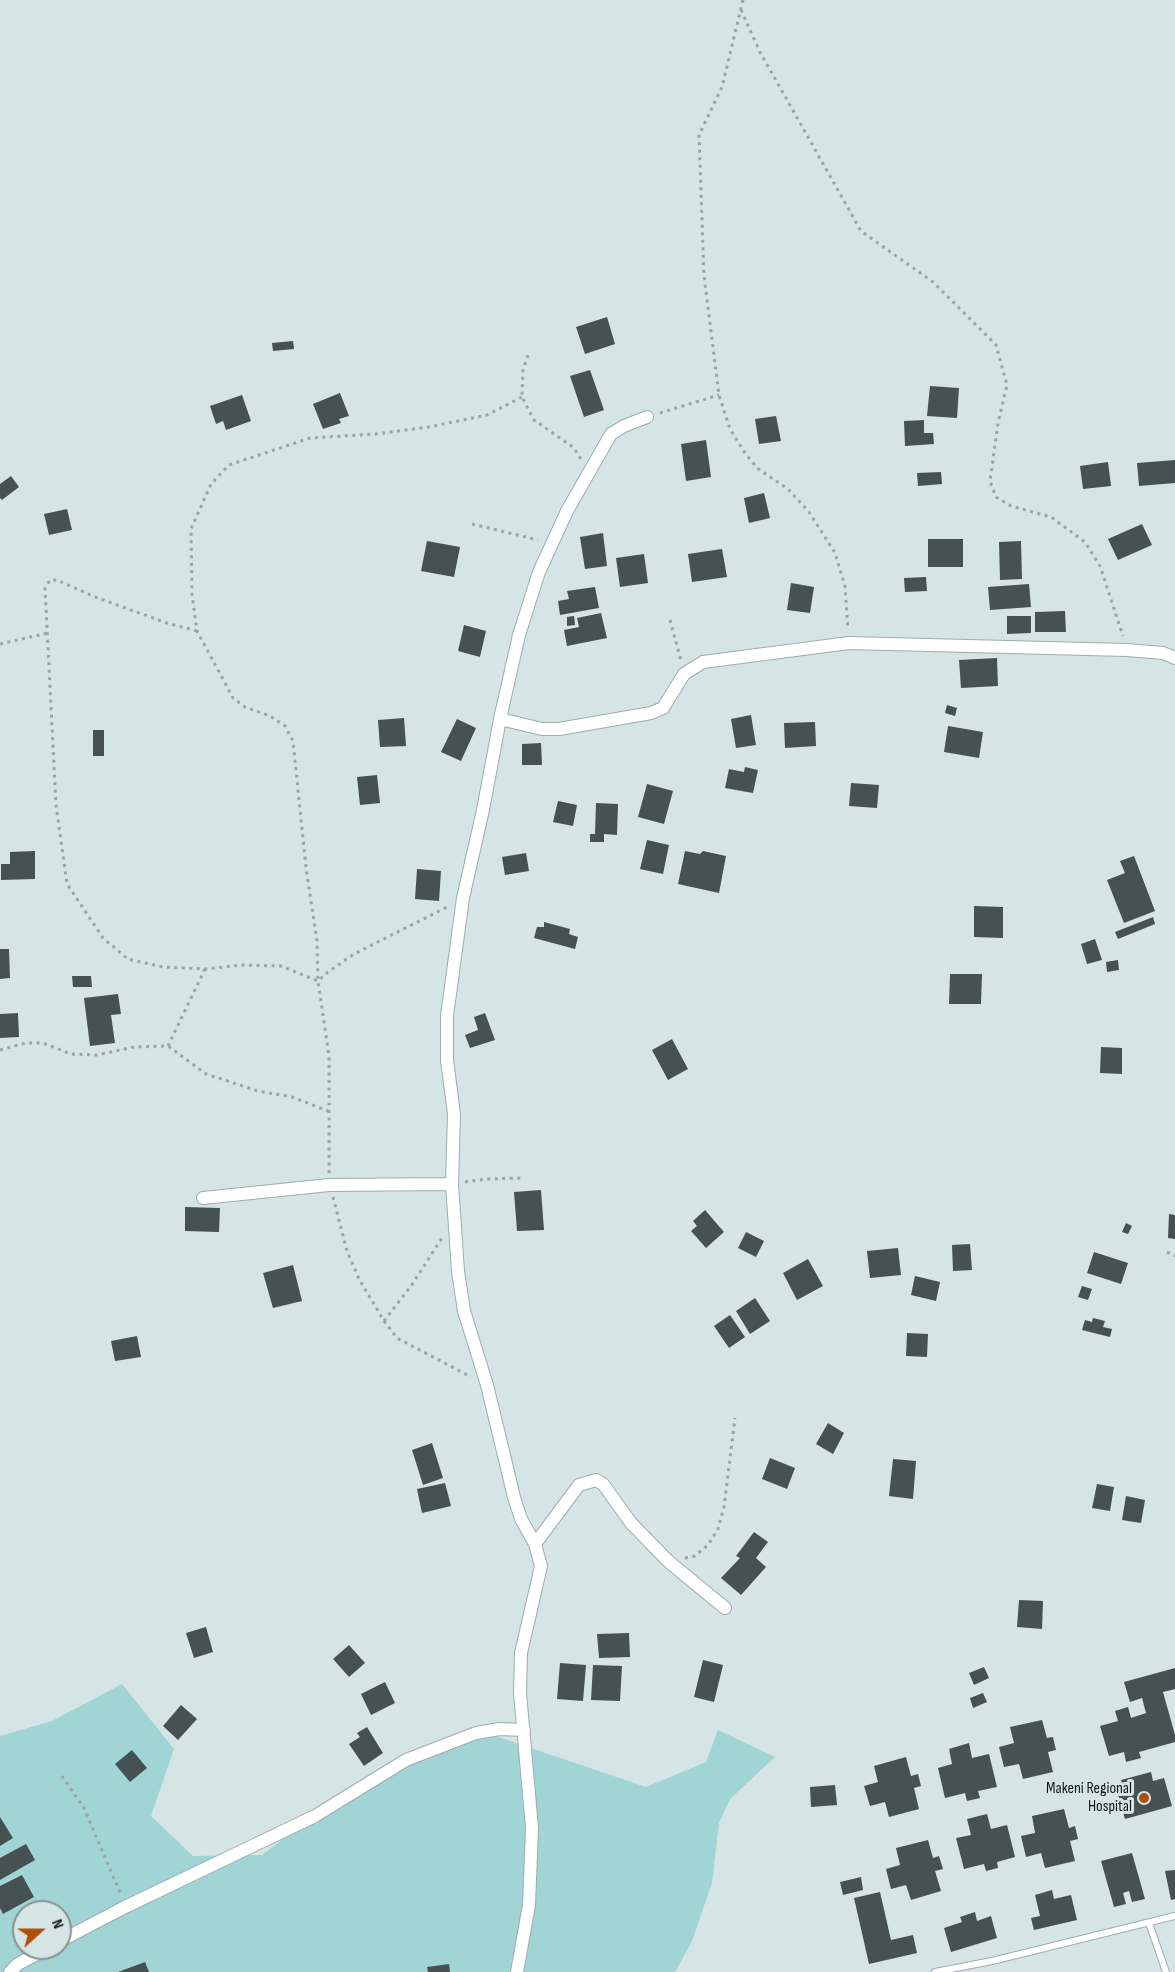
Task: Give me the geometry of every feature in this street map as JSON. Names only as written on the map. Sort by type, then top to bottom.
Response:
[{"type":"street","points":[[517,1972],[529,1905],[532,1828],[520,1693],[521,1653],[541,1566],[536,1544],[521,1519],[514,1497],[487,1385],[464,1311],[458,1271],[455,1219],[454,1114],[447,1060],[447,1016],[464,898],[500,719],[519,635],[539,572],[589,471],[611,434],[647,417]]},
{"type":"street","points":[[500,719],[542,729],[559,729],[651,712],[663,708],[684,675],[703,662],[849,642],[1127,650],[1163,653],[1175,658]]},
{"type":"street","points":[[203,1198],[329,1185],[453,1184]]},
{"type":"street","points":[[536,1544],[579,1485],[596,1480],[603,1484],[631,1523],[668,1561],[725,1608]]},
{"type":"street","points":[[72,1935],[305,1821],[406,1760],[476,1733],[499,1729],[524,1730]]},
{"type":"street","points":[[10,1972],[26,1960]]},
{"type":"lane","points":[[935,1972],[992,1961],[1175,1916]]},
{"type":"lane","points":[[1149,1923],[1166,1972]]},
{"type":"path","points":[[742,0],[722,87],[699,135],[704,276],[718,395],[730,429],[745,453],[758,468],[788,489],[809,512],[835,553],[844,586],[849,642]]},
{"type":"path","points":[[741,10],[760,52],[861,231],[933,282],[996,345],[1007,386],[998,423],[990,481],[996,497],[1011,506],[1051,517],[1085,542],[1100,566],[1127,650]]},
{"type":"path","points":[[528,355],[523,369],[522,397],[534,420],[574,448],[589,471]]},
{"type":"path","points":[[647,417],[718,395]]},
{"type":"path","points":[[487,1385],[397,1338],[359,1279],[347,1251],[329,1185],[328,1056],[293,741],[285,726],[270,716],[245,707],[233,698],[196,631],[192,595],[191,529],[211,484],[229,465],[310,438],[407,430],[487,415],[522,397]]},
{"type":"path","points":[[472,524],[551,544]]},
{"type":"path","points":[[196,631],[166,623],[95,597],[57,580],[50,580],[45,588],[56,806],[67,884],[103,938],[128,959],[163,967],[206,969],[241,965],[281,966],[318,981]]},
{"type":"path","points":[[670,620],[684,675]]},
{"type":"path","points":[[0,644],[48,633]]},
{"type":"path","points":[[318,981],[354,954],[464,898]]},
{"type":"path","points":[[168,1046],[206,969]]},
{"type":"path","points":[[0,1050],[26,1043],[43,1043],[71,1054],[97,1055],[134,1047],[168,1046],[206,1074],[258,1090],[292,1097],[328,1111]]},
{"type":"path","points":[[453,1184],[487,1179],[523,1178]]},
{"type":"path","points":[[384,1321],[411,1286],[455,1219]]},
{"type":"path","points":[[1167,1252],[1175,1256]]},
{"type":"path","points":[[668,1561],[695,1556],[708,1545],[718,1529],[724,1506],[735,1418]]},
{"type":"path","points":[[62,1776],[84,1808],[125,1907]]},
{"type":"shaded area","points":[[122,1684],[174,1749],[151,1816],[193,1856],[262,1855],[339,1796],[472,1728],[646,1787],[706,1762],[718,1730],[775,1757],[730,1799],[719,1823],[712,1883],[692,1941],[675,1972],[0,1972],[0,1736],[52,1721]]},
{"type":"building","points":[[607,317],[615,344],[585,354],[576,327]]},
{"type":"building","points":[[293,341],[294,349],[273,351],[272,343]]},
{"type":"building","points":[[590,370],[604,410],[584,417],[570,376]]},
{"type":"building","points":[[930,386],[959,388],[957,418],[927,416]]},
{"type":"building","points":[[340,393],[349,416],[339,419],[341,423],[323,429],[313,404]]},
{"type":"building","points":[[242,395],[251,421],[226,430],[223,421],[216,424],[210,406]]},
{"type":"building","points":[[776,416],[781,441],[759,444],[755,419]]},
{"type":"building","points":[[924,420],[924,433],[933,433],[934,444],[905,446],[904,421]]},
{"type":"building","points":[[706,440],[711,477],[686,481],[681,444]]},
{"type":"building","points":[[1175,460],[1175,483],[1139,486],[1137,463]]},
{"type":"building","points":[[1108,462],[1111,486],[1083,489],[1080,466]]},
{"type":"building","points":[[941,472],[942,484],[918,486],[917,473]]},
{"type":"building","points":[[11,476],[19,487],[2,500],[0,484]]},
{"type":"building","points":[[764,493],[770,518],[749,523],[744,498]]},
{"type":"building","points":[[67,509],[72,530],[49,535],[44,514]]},
{"type":"building","points":[[1142,524],[1152,545],[1118,560],[1108,539]]},
{"type":"building","points":[[603,533],[607,566],[585,569],[580,537]]},
{"type":"building","points":[[928,539],[963,539],[963,567],[928,567]]},
{"type":"building","points":[[427,541],[460,547],[454,577],[421,571]]},
{"type":"building","points":[[1021,541],[1022,579],[1000,580],[999,542]]},
{"type":"building","points":[[722,549],[727,577],[692,582],[688,554]]},
{"type":"building","points":[[644,554],[648,583],[620,587],[616,558]]},
{"type":"building","points":[[926,577],[927,591],[905,592],[904,578]]},
{"type":"building","points":[[791,583],[814,587],[810,613],[787,610]]},
{"type":"building","points":[[1029,584],[1031,607],[990,610],[988,587]]},
{"type":"building","points":[[595,587],[599,608],[560,615],[558,601],[569,599],[567,591]]},
{"type":"building","points":[[1065,611],[1066,632],[1035,632],[1035,612]]},
{"type":"building","points":[[601,613],[607,638],[567,646],[564,630],[579,627],[577,618]]},
{"type":"building","points":[[574,616],[575,625],[567,626],[567,617]]},
{"type":"building","points":[[1007,616],[1031,616],[1031,633],[1007,634]]},
{"type":"building","points":[[464,625],[486,631],[480,657],[458,651]]},
{"type":"building","points":[[997,658],[998,686],[961,688],[959,660]]},
{"type":"building","points":[[947,705],[957,708],[955,716],[945,713]]},
{"type":"building","points":[[751,715],[756,745],[736,748],[731,719]]},
{"type":"building","points":[[404,718],[406,746],[380,747],[378,720]]},
{"type":"building","points":[[457,719],[476,728],[461,761],[441,752]]},
{"type":"building","points":[[815,722],[816,746],[785,748],[784,723]]},
{"type":"building","points":[[948,726],[983,732],[979,758],[944,752]]},
{"type":"building","points":[[93,730],[104,730],[104,756],[93,756]]},
{"type":"building","points":[[541,743],[542,765],[522,765],[522,744]]},
{"type":"building","points":[[745,767],[758,770],[753,793],[725,788],[729,769],[744,772]]},
{"type":"building","points":[[377,775],[380,803],[360,805],[357,777]]},
{"type":"building","points":[[851,783],[879,785],[877,808],[849,806]]},
{"type":"building","points":[[647,784],[673,791],[664,824],[638,817]]},
{"type":"building","points":[[558,801],[577,805],[573,826],[553,822]]},
{"type":"building","points":[[596,803],[618,804],[617,835],[604,834],[604,842],[590,842],[590,834],[595,834]]},
{"type":"building","points":[[647,840],[669,845],[663,874],[640,869]]},
{"type":"building","points":[[35,851],[35,879],[1,880],[1,864],[10,864],[10,852]]},
{"type":"building","points":[[685,851],[700,854],[703,851],[726,856],[719,893],[678,884]]},
{"type":"building","points":[[526,853],[529,871],[505,875],[502,857]]},
{"type":"building","points":[[1134,856],[1155,911],[1124,923],[1107,880],[1125,873],[1120,861]]},
{"type":"building","points":[[417,869],[441,871],[439,901],[415,899]]},
{"type":"building","points":[[974,906],[1003,907],[1003,938],[974,937]]},
{"type":"building","points":[[1153,917],[1155,924],[1118,939],[1115,932]]},
{"type":"building","points":[[544,922],[570,929],[569,934],[578,937],[575,949],[534,938],[537,927],[544,927]]},
{"type":"building","points":[[1095,939],[1102,960],[1087,964],[1081,944]]},
{"type":"building","points":[[0,949],[9,949],[10,978],[0,979]]},
{"type":"building","points":[[1118,960],[1119,970],[1107,972],[1106,962]]},
{"type":"building","points":[[950,974],[982,974],[981,1004],[949,1004]]},
{"type":"building","points":[[72,976],[91,976],[92,987],[73,987]]},
{"type":"building","points":[[118,994],[121,1014],[111,1015],[115,1043],[90,1046],[84,998]]},
{"type":"building","points":[[18,1013],[19,1037],[0,1038],[0,1014]]},
{"type":"building","points":[[485,1013],[495,1040],[470,1048],[465,1035],[478,1030],[474,1017]]},
{"type":"building","points":[[672,1039],[688,1069],[668,1080],[652,1050]]},
{"type":"building","points":[[1101,1047],[1122,1048],[1122,1074],[1100,1073]]},
{"type":"building","points":[[541,1190],[544,1230],[517,1231],[514,1192]]},
{"type":"building","points":[[185,1207],[220,1208],[219,1232],[185,1231]]},
{"type":"building","points":[[705,1210],[724,1232],[706,1248],[691,1231],[697,1226],[693,1221]]},
{"type":"building","points":[[1169,1214],[1175,1215],[1175,1239],[1168,1238]]},
{"type":"building","points":[[1126,1223],[1132,1226],[1128,1234],[1122,1232]]},
{"type":"building","points":[[746,1232],[764,1241],[756,1257],[738,1248]]},
{"type":"building","points":[[970,1244],[972,1270],[953,1271],[952,1245]]},
{"type":"building","points":[[898,1248],[901,1275],[870,1278],[867,1251]]},
{"type":"building","points":[[1094,1252],[1128,1263],[1121,1284],[1087,1273]]},
{"type":"building","points":[[808,1259],[823,1286],[797,1300],[783,1273]]},
{"type":"building","points":[[293,1265],[302,1301],[273,1308],[263,1273]]},
{"type":"building","points":[[915,1276],[940,1282],[936,1301],[911,1295]]},
{"type":"building","points":[[1082,1286],[1092,1289],[1088,1300],[1078,1297]]},
{"type":"building","points":[[755,1298],[770,1321],[750,1334],[736,1311]]},
{"type":"building","points":[[730,1315],[745,1337],[729,1348],[714,1326]]},
{"type":"building","points":[[1093,1318],[1105,1321],[1103,1327],[1112,1329],[1110,1337],[1082,1330],[1085,1320],[1092,1322]]},
{"type":"building","points":[[907,1333],[928,1334],[927,1357],[906,1356]]},
{"type":"building","points":[[137,1336],[141,1357],[115,1361],[111,1341]]},
{"type":"building","points":[[828,1423],[844,1433],[833,1454],[816,1444]]},
{"type":"building","points":[[432,1443],[443,1478],[423,1485],[412,1450]]},
{"type":"building","points":[[770,1458],[795,1468],[787,1489],[762,1479]]},
{"type":"building","points":[[893,1459],[916,1461],[913,1499],[889,1496]]},
{"type":"building","points":[[445,1483],[451,1506],[422,1513],[417,1489]]},
{"type":"building","points":[[1097,1484],[1114,1487],[1110,1511],[1092,1508]]},
{"type":"building","points":[[1126,1496],[1145,1500],[1141,1523],[1122,1520]]},
{"type":"building","points":[[754,1532],[768,1542],[756,1558],[766,1567],[741,1595],[721,1578],[740,1558],[736,1556]]},
{"type":"building","points":[[1019,1600],[1043,1601],[1042,1629],[1017,1627]]},
{"type":"building","points":[[206,1627],[213,1652],[194,1658],[186,1633]]},
{"type":"building","points":[[629,1633],[630,1657],[599,1658],[597,1634]]},
{"type":"building","points":[[349,1645],[365,1663],[349,1677],[333,1659]]},
{"type":"building","points":[[703,1660],[723,1665],[714,1702],[694,1697]]},
{"type":"building","points":[[560,1663],[586,1665],[583,1701],[557,1699]]},
{"type":"building","points":[[593,1665],[622,1666],[620,1701],[591,1700]]},
{"type":"building","points":[[984,1667],[989,1678],[974,1685],[969,1673]]},
{"type":"building","points":[[1175,1668],[1175,1689],[1163,1692],[1175,1742],[1139,1752],[1141,1758],[1126,1762],[1124,1752],[1109,1756],[1100,1726],[1118,1721],[1115,1711],[1128,1707],[1131,1718],[1146,1713],[1142,1698],[1130,1702],[1124,1682]]},
{"type":"building","points":[[385,1682],[395,1703],[371,1715],[361,1694]]},
{"type":"building","points":[[983,1693],[987,1702],[973,1708],[970,1698]]},
{"type":"building","points":[[181,1705],[197,1719],[178,1740],[163,1726]]},
{"type":"building","points":[[1042,1720],[1047,1738],[1053,1737],[1056,1750],[1048,1752],[1053,1772],[1023,1779],[1019,1764],[1004,1767],[999,1747],[1014,1743],[1010,1727]]},
{"type":"building","points":[[367,1727],[383,1753],[364,1766],[349,1744],[360,1737],[357,1733]]},
{"type":"building","points":[[969,1743],[972,1758],[989,1754],[997,1787],[978,1791],[980,1798],[967,1801],[965,1793],[945,1798],[938,1768],[952,1764],[949,1749]]},
{"type":"building","points":[[132,1750],[147,1768],[130,1782],[115,1764]]},
{"type":"building","points":[[906,1757],[911,1776],[918,1774],[921,1786],[914,1788],[919,1809],[889,1817],[885,1802],[870,1806],[864,1786],[878,1782],[874,1766]]},
{"type":"building","name":"Makeni Regional Hospital","points":[[1151,1772],[1153,1781],[1164,1778],[1172,1806],[1125,1819],[1117,1791],[1124,1789],[1121,1780]]},
{"type":"building","points":[[835,1785],[837,1805],[811,1807],[810,1787]]},
{"type":"building","points":[[1064,1809],[1069,1828],[1075,1826],[1078,1839],[1070,1841],[1075,1861],[1045,1868],[1041,1853],[1026,1857],[1021,1836],[1035,1833],[1032,1816]]},
{"type":"building","points":[[987,1814],[991,1829],[1007,1825],[1015,1857],[997,1862],[998,1868],[986,1871],[984,1864],[964,1869],[956,1838],[971,1835],[967,1819]]},
{"type":"building","points":[[0,1817],[13,1838],[0,1846]]},
{"type":"building","points":[[928,1840],[933,1858],[939,1856],[943,1869],[935,1871],[941,1891],[911,1900],[906,1885],[891,1889],[886,1869],[900,1865],[896,1848]]},
{"type":"building","points":[[26,1844],[35,1860],[0,1880],[0,1858]]},
{"type":"building","points":[[1132,1853],[1145,1899],[1132,1902],[1129,1891],[1123,1893],[1126,1904],[1114,1907],[1101,1861]]},
{"type":"building","points":[[1175,1870],[1175,1899],[1171,1900],[1165,1871]]},
{"type":"building","points":[[22,1875],[34,1897],[29,1900],[12,1900],[12,1909],[3,1914],[0,1908],[0,1886]]},
{"type":"building","points":[[861,1877],[863,1890],[843,1895],[840,1882]]},
{"type":"building","points":[[1052,1890],[1054,1899],[1071,1895],[1077,1920],[1034,1930],[1031,1918],[1040,1916],[1035,1895]]},
{"type":"building","points":[[880,1892],[891,1940],[913,1935],[917,1953],[869,1964],[854,1898]]},
{"type":"building","points":[[975,1912],[977,1921],[991,1916],[997,1938],[951,1952],[944,1928],[962,1922],[960,1917]]},
{"type":"building","points":[[145,1962],[149,1972],[118,1972]]},
{"type":"building","points":[[449,1964],[450,1972],[428,1972],[427,1967]]},
{"type":"place","name":"Makeni Regional Hospital","points":[[1144,1798]]}]
